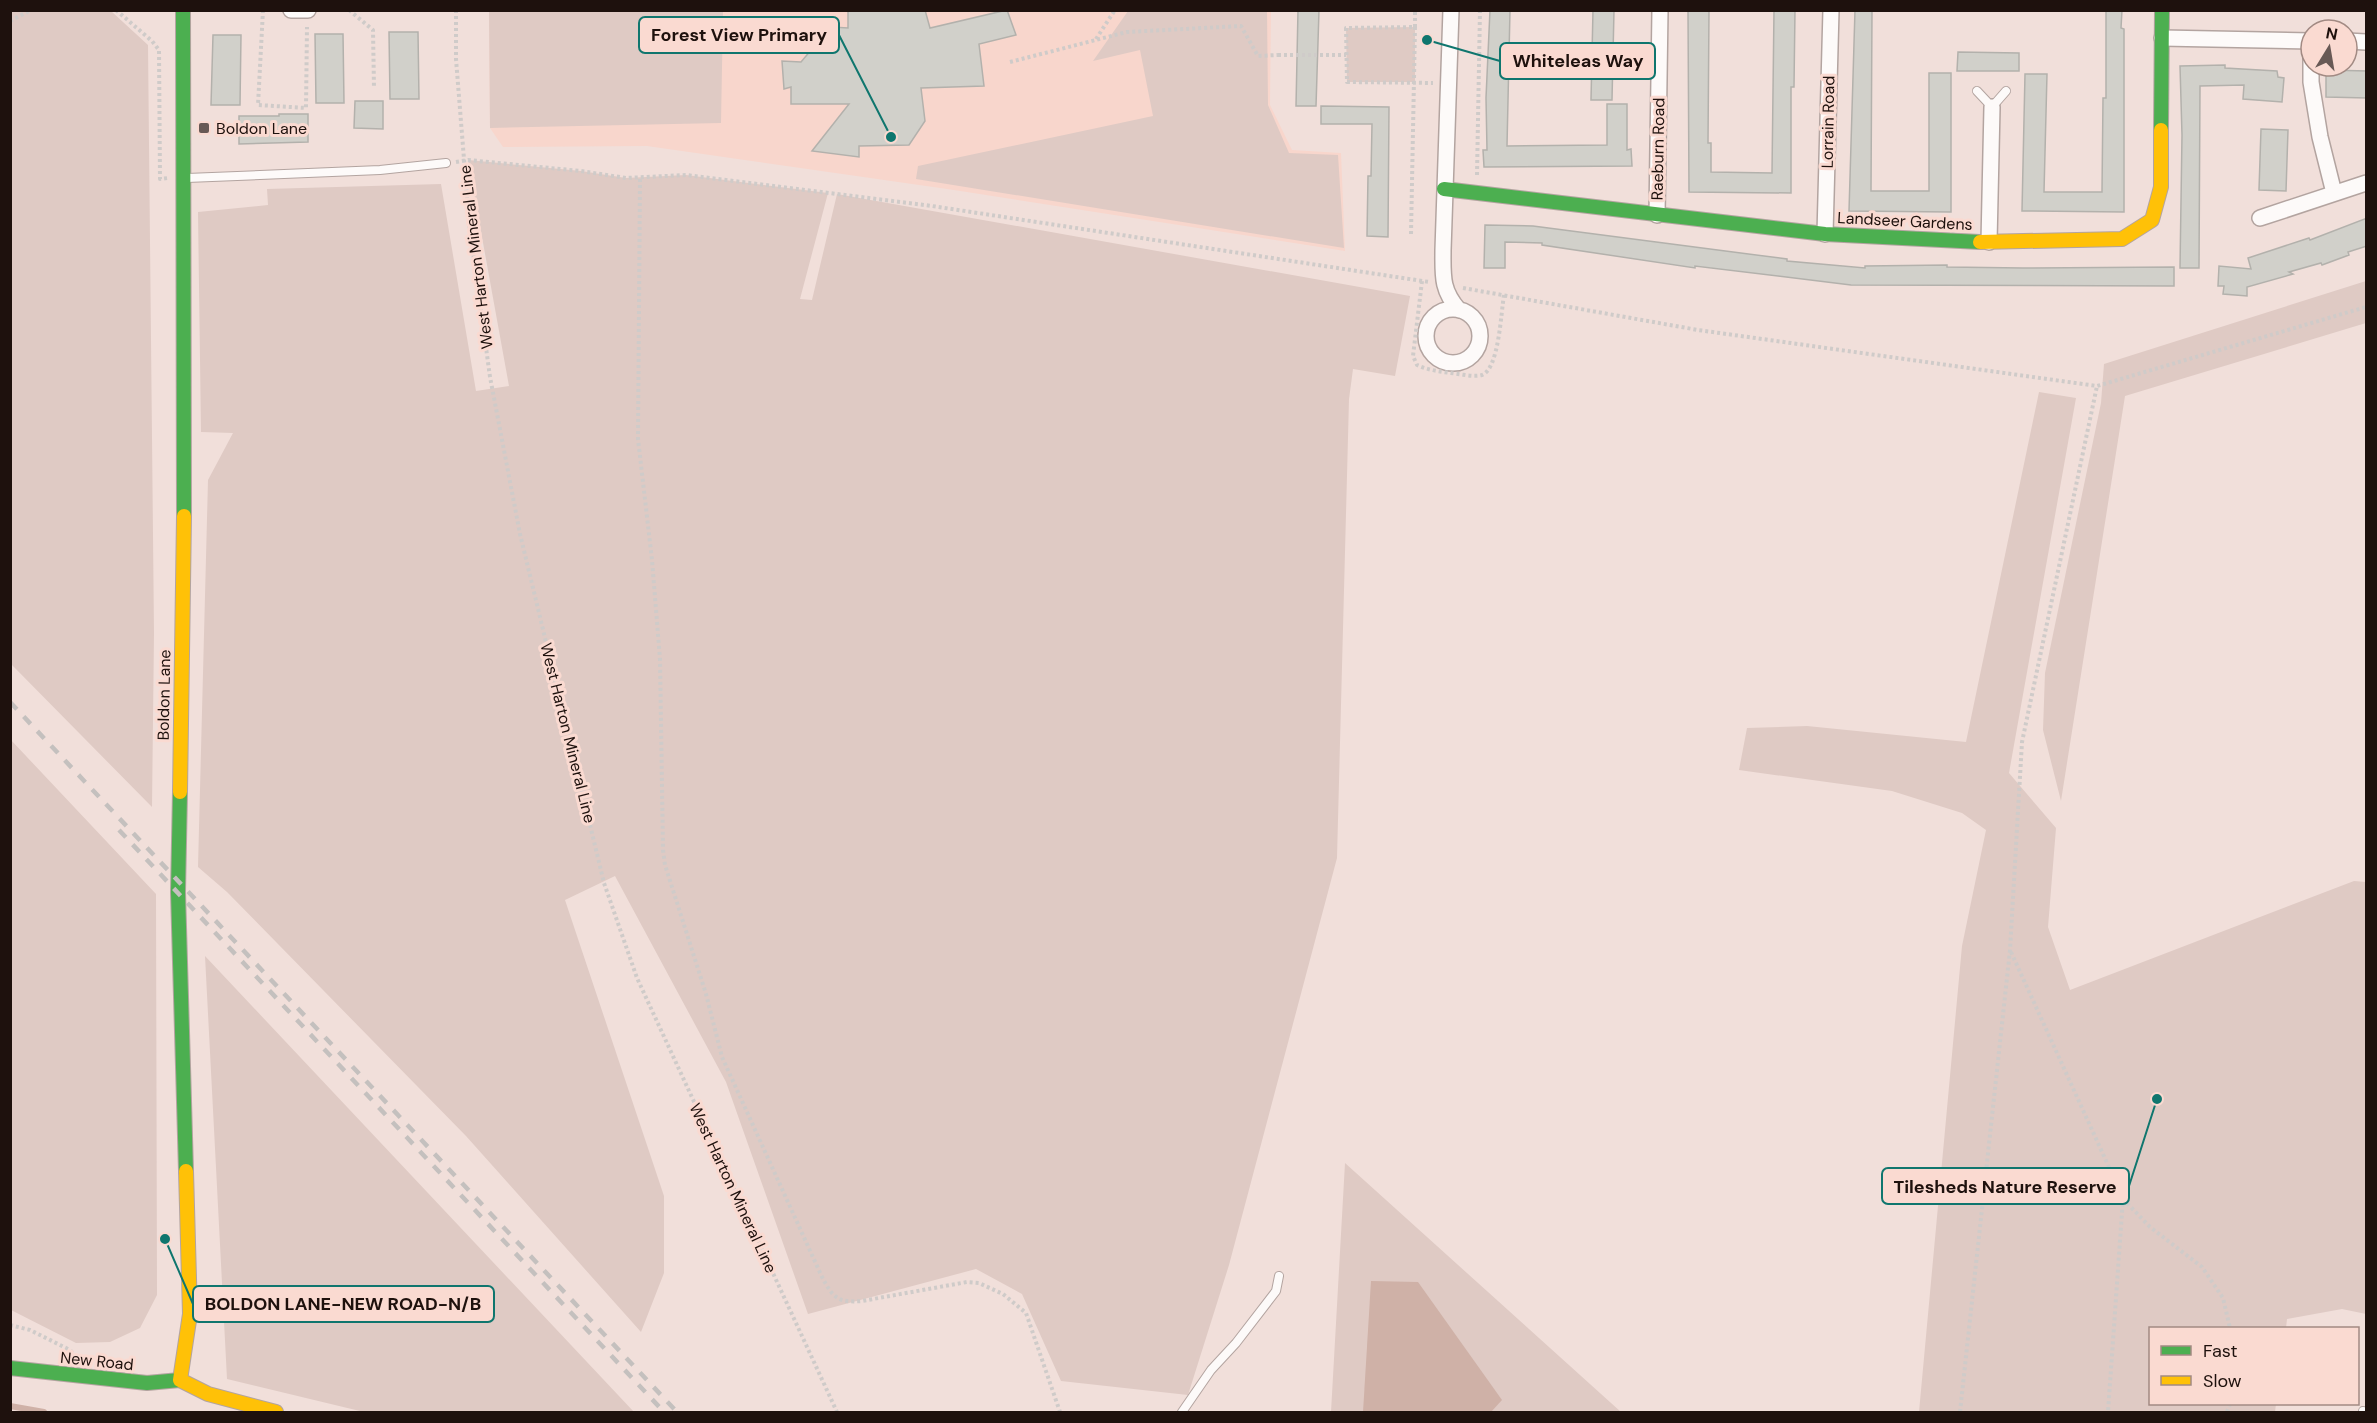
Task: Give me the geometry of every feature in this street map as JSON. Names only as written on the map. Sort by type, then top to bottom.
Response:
[{"type":"main road","name":"Boldon Lane","points":[[180,1380],[190,1314],[178,892],[184,522],[183,10]]},
{"type":"main road","name":"Landseer Gardens","points":[[1444,189],[1825,234],[1989,242],[2122,239],[2152,220],[2161,187],[2162,10]]},
{"type":"main road","name":"New Road","points":[[10,1368],[147,1383],[180,1380]]},
{"type":"main road","points":[[180,1380],[208,1394],[276,1413]]},
{"type":"street","points":[[291,10],[307,11]]},
{"type":"street","points":[[1444,285],[1449,298],[1459,310],[1473,318],[1480,333],[1477,350],[1465,361],[1446,363],[1438,359],[1431,352],[1426,334],[1428,325],[1442,298],[1444,285],[1444,189],[1451,10]]},
{"type":"street","name":"Raeburn Road","points":[[1657,215],[1660,10]]},
{"type":"street","name":"Lorrain Road","points":[[1825,234],[1831,10]]},
{"type":"street","points":[[2162,38],[2299,41]]},
{"type":"street","points":[[2311,78],[2320,137],[2334,193]]},
{"type":"street","points":[[1989,242],[1992,107]]},
{"type":"street","points":[[2260,218],[2367,183]]},
{"type":"street","points":[[1434,317],[1442,312],[1459,310]]},
{"type":"lane","points":[[1977,91],[1992,107],[2006,90]]},
{"type":"lane","points":[[185,178],[380,170],[446,163]]},
{"type":"lane","points":[[1182,1413],[1211,1371],[1276,1291],[1279,1276]]},
{"type":"path","points":[[10,21],[31,10]]},
{"type":"path","points":[[116,10],[152,41],[159,50],[160,179],[185,178]]},
{"type":"path","points":[[263,10],[258,105],[306,108],[307,11]]},
{"type":"path","points":[[349,10],[373,30],[374,88]]},
{"type":"path","name":"West Harton Mineral Line","points":[[456,10],[456,59],[468,222],[490,377],[520,534],[604,883],[637,978],[837,1413]]},
{"type":"path","points":[[1096,40],[1116,10]]},
{"type":"path","points":[[1411,234],[1415,10]]},
{"type":"path","points":[[1477,192],[1480,10]]},
{"type":"path","points":[[1010,62],[1127,32],[1240,26],[1258,56],[1346,55]]},
{"type":"path","points":[[1415,27],[1346,28],[1347,82],[1449,83]]},
{"type":"path","points":[[465,160],[640,178],[686,175],[932,206],[1422,281],[1698,330],[2097,386],[2367,307]]},
{"type":"path","points":[[640,178],[638,439],[652,560],[660,659],[663,850],[665,865],[706,994],[722,1057],[822,1277],[835,1297],[848,1302],[862,1301],[967,1282],[988,1286],[1003,1294],[1026,1312],[1060,1413]]},
{"type":"path","points":[[1422,281],[1413,356],[1417,365],[1426,369],[1472,376],[1483,374],[1490,369],[1504,296]]},
{"type":"path","points":[[1960,1413],[2010,950],[2022,742],[2097,386]]},
{"type":"path","points":[[2010,950],[2123,1198],[2150,1227],[2202,1267],[2223,1298],[2230,1327]]},
{"type":"path","points":[[2108,1413],[2123,1198]]},
{"type":"path","points":[[10,1325],[30,1330],[70,1350],[76,1357]]},
{"type":"shaded area","points":[[11,10],[111,11],[148,45],[154,633],[152,807],[11,664]]},
{"type":"shaded area","points":[[489,11],[1271,11],[1270,105],[1292,150],[1341,153],[1345,251],[954,190],[647,146],[503,147],[490,128]]},
{"type":"shaded area","points":[[489,11],[723,11],[721,123],[490,128]]},
{"type":"shaded area","points":[[1128,11],[1267,11],[1268,105],[1289,153],[1338,155],[1344,248],[916,179],[918,166],[1153,116],[1140,50],[1093,61]]},
{"type":"shaded area","points":[[1415,27],[1415,82],[1347,82],[1346,28]]},
{"type":"shaded area","points":[[468,160],[581,171],[626,178],[686,175],[828,193],[800,299],[812,300],[837,194],[1410,296],[1395,376],[1353,369],[1349,399],[1337,858],[1229,1265],[1188,1395],[1061,1381],[1022,1294],[976,1269],[808,1314],[726,1082],[615,876],[565,900],[664,1196],[664,1273],[641,1332],[466,1136],[227,892],[198,867],[208,480],[233,433],[201,432],[198,212],[268,205],[267,189],[441,184],[476,391],[509,386]]},
{"type":"shaded area","points":[[2366,281],[2366,323],[2125,396],[2061,801],[2043,730],[2045,673],[2101,403],[2104,364]]},
{"type":"shaded area","points":[[2039,392],[2076,398],[2009,773],[2056,828],[2048,927],[2070,990],[2354,881],[2366,882],[2366,1314],[2342,1309],[2287,1319],[2286,1327],[2149,1327],[2149,1405],[2276,1405],[2275,1412],[1919,1412],[1962,946],[1986,830],[1962,813],[1892,791],[1739,770],[1747,728],[1807,726],[1966,742]]},
{"type":"shaded area","points":[[10,739],[156,894],[157,1295],[140,1328],[110,1342],[76,1343],[11,1310]]},
{"type":"shaded area","points":[[205,956],[634,1412],[364,1412],[227,1379]]},
{"type":"shaded area","points":[[1345,1163],[1621,1412],[1331,1412]]},
{"type":"shaded area","points":[[1371,1281],[1418,1282],[1502,1400],[1491,1412],[1363,1412]]},
{"type":"building","points":[[848,10],[925,10],[930,28],[1007,10],[1016,35],[979,44],[984,86],[921,88],[925,121],[909,145],[859,146],[859,157],[812,151],[849,104],[791,104],[791,87],[784,89],[782,61],[801,62],[817,43],[831,43],[832,27],[848,28]]},
{"type":"building","points":[[1298,10],[1319,10],[1316,106],[1296,106]]},
{"type":"building","points":[[1490,10],[1510,10],[1507,146],[1607,145],[1607,104],[1627,104],[1627,150],[1631,149],[1632,166],[1484,167],[1483,150],[1487,150],[1486,98]]},
{"type":"building","points":[[1593,10],[1614,10],[1612,100],[1591,100]]},
{"type":"building","points":[[1688,10],[1709,10],[1708,143],[1711,143],[1711,172],[1772,173],[1774,10],[1795,10],[1794,87],[1791,87],[1791,193],[1689,192]]},
{"type":"building","points":[[1855,10],[1872,10],[1871,191],[1929,191],[1929,73],[1951,73],[1951,212],[1849,211]]},
{"type":"building","points":[[2106,10],[2122,10],[2121,28],[2124,29],[2124,212],[2022,211],[2025,74],[2047,74],[2044,192],[2102,192],[2103,98],[2106,98]]},
{"type":"building","points":[[389,32],[418,32],[419,99],[390,99]]},
{"type":"building","points":[[315,34],[343,34],[344,103],[316,103]]},
{"type":"building","points":[[213,35],[241,35],[240,105],[211,105]]},
{"type":"building","points":[[1958,52],[2019,53],[2019,71],[1957,71]]},
{"type":"building","points":[[2225,65],[2225,68],[2277,71],[2278,77],[2284,78],[2282,102],[2243,99],[2244,85],[2200,86],[2199,268],[2180,268],[2182,135],[2180,66]]},
{"type":"building","points":[[2359,71],[2367,71],[2367,98],[2326,97],[2326,78],[2359,78]]},
{"type":"building","points":[[355,101],[383,101],[383,129],[354,128]]},
{"type":"building","points":[[1321,106],[1389,107],[1388,237],[1367,236],[1372,124],[1321,124]]},
{"type":"building","points":[[279,114],[308,114],[308,142],[239,144],[239,116],[279,116]]},
{"type":"building","points":[[2261,129],[2288,130],[2286,191],[2259,190]]},
{"type":"building","points":[[2367,218],[2367,246],[2348,252],[2349,255],[2247,287],[2247,296],[2223,294],[2224,286],[2218,286],[2219,266],[2251,269],[2248,258],[2309,238],[2310,240]]},
{"type":"building","points":[[1485,225],[1533,226],[1787,259],[1787,261],[1865,268],[1865,266],[1947,265],[1947,267],[2023,268],[2174,267],[2174,286],[1851,285],[1695,266],[1695,268],[1542,245],[1542,243],[1505,242],[1505,268],[1484,268]]},
{"type":"waterway","points":[[10,1406],[44,1412]]},
{"type":"railway","points":[[10,702],[677,1412]]},
{"type":"railway","points":[[119,830],[664,1412]]},
{"type":"traffic: fast","points":[[183,10],[184,516]]},
{"type":"traffic: fast","points":[[2161,130],[2162,10]]},
{"type":"traffic: fast","points":[[1444,189],[1825,234],[1980,242]]},
{"type":"traffic: fast","points":[[180,792],[178,892],[186,1171]]},
{"type":"traffic: fast","points":[[10,1368],[147,1383],[180,1380]]},
{"type":"traffic: slow","points":[[1980,242],[2122,239],[2152,220],[2161,187],[2161,130]]},
{"type":"traffic: slow","points":[[180,792],[184,516]]},
{"type":"traffic: slow","points":[[180,1380],[190,1314],[186,1171]]},
{"type":"traffic: slow","points":[[180,1380],[208,1394],[276,1412]]},
{"type":"place","name":"Whiteleas Way","points":[[1427,40]]},
{"type":"place","name":"Boldon Lane","points":[[204,128]]},
{"type":"place","name":"Forest View Primary","points":[[891,137]]},
{"type":"place","name":"Tilesheds Nature Reserve","points":[[2157,1099]]},
{"type":"place","name":"BOLDON LANE-NEW ROAD-N/B","points":[[165,1239]]}]
